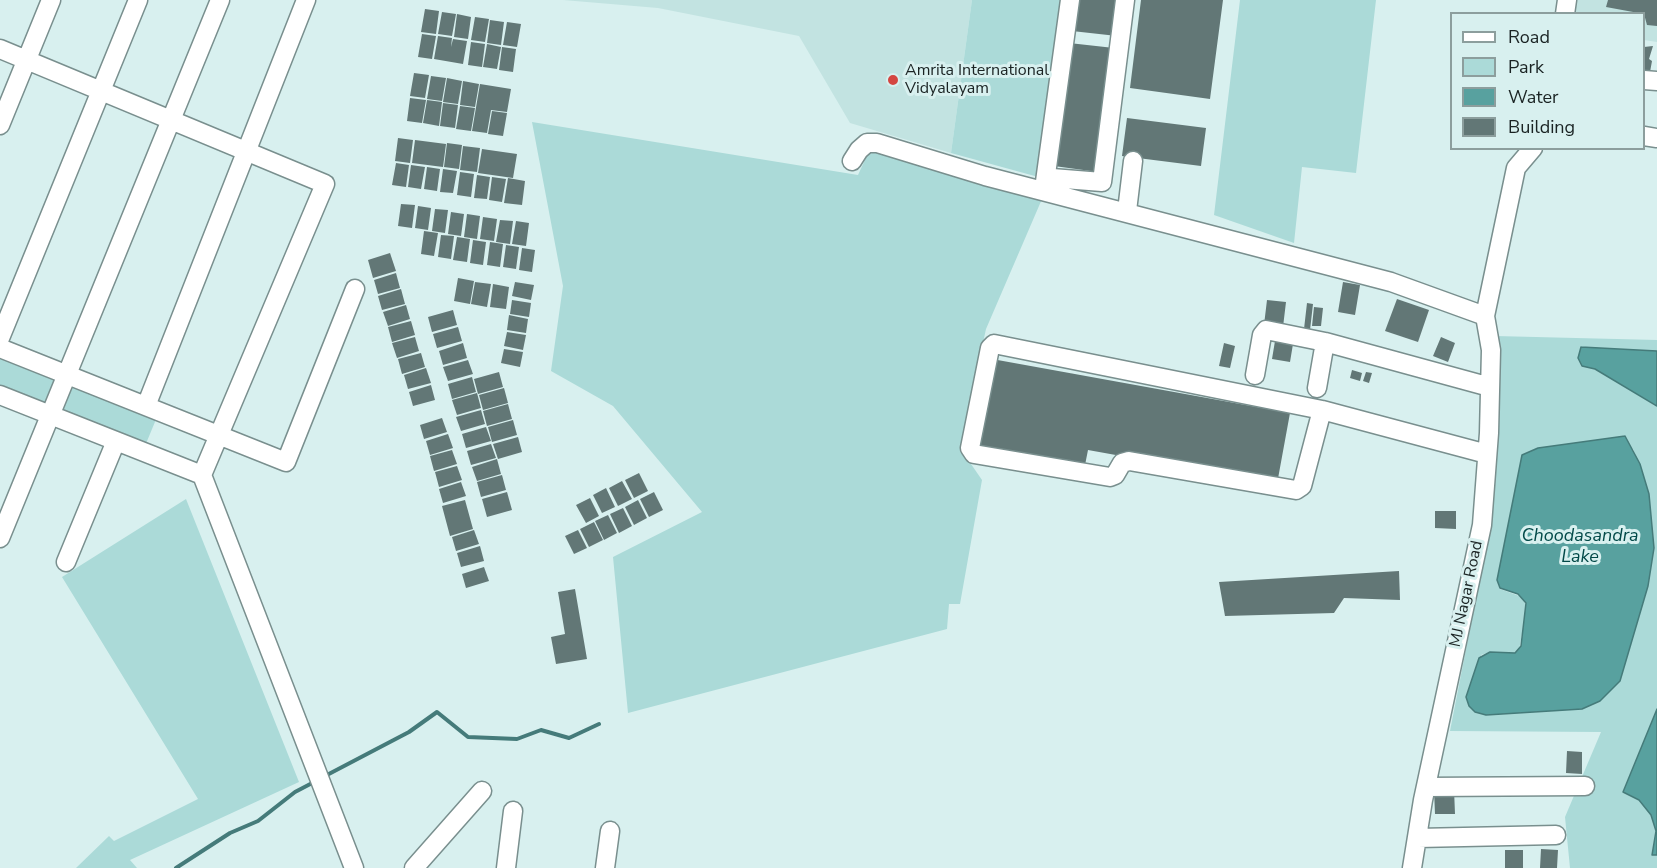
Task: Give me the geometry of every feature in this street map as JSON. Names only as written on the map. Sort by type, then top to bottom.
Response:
[{"type":"street","points":[[0,125],[51,0]]},
{"type":"street","points":[[0,338],[138,0]]},
{"type":"street","points":[[0,538],[220,0]]},
{"type":"street","points":[[146,406],[306,0]]},
{"type":"street","points":[[1048,183],[1071,0]]},
{"type":"street","points":[[852,161],[867,143],[877,143],[985,176],[1048,183],[1101,182],[1125,0]]},
{"type":"street","points":[[0,49],[325,184],[202,475],[354,868]]},
{"type":"street","points":[[1048,183],[1127,211],[1391,282],[1485,316],[1516,168],[1531,150]]},
{"type":"street","points":[[1127,211],[1133,161]]},
{"type":"street","points":[[0,348],[286,462],[355,289]]},
{"type":"street","name":"MJ Nagar Road","points":[[1412,868],[1426,787],[1482,525],[1491,350],[1485,316]]},
{"type":"street","points":[[1255,375],[1262,335],[1266,330],[1324,342],[1490,387]]},
{"type":"street","points":[[1317,388],[1324,342]]},
{"type":"street","points":[[1322,410],[1302,486],[1296,490],[1129,461],[1122,463],[1115,475],[1110,477],[974,454],[970,448],[990,348],[994,344],[1322,410],[1487,454]]},
{"type":"street","points":[[0,395],[202,475]]},
{"type":"street","points":[[66,562],[116,441]]},
{"type":"street","points":[[1426,787],[1585,786]]},
{"type":"street","points":[[414,868],[482,791]]},
{"type":"street","points":[[506,868],[513,811]]},
{"type":"street","points":[[606,868],[610,831]]},
{"type":"street","points":[[1418,838],[1556,835]]},
{"type":"shaded area","name":"Amrita International Vidyalayam","points":[[563,0],[972,0],[951,153],[850,123],[799,36],[658,8]]},
{"type":"shaded area","points":[[1570,0],[1657,0],[1657,42],[1645,40],[1645,12],[1568,12]]},
{"type":"green space","points":[[972,0],[1066,0],[1042,178],[951,153]]},
{"type":"green space","points":[[1240,0],[1376,0],[1356,173],[1302,167],[1294,243],[1214,215]]},
{"type":"green space","points":[[532,122],[858,175],[870,149],[1042,199],[986,329],[960,448],[982,480],[960,604],[949,604],[947,629],[628,713],[613,557],[702,512],[613,406],[551,371],[563,286]]},
{"type":"green space","points":[[1495,336],[1657,340],[1657,351],[1581,347],[1595,369],[1657,406],[1657,709],[1623,791],[1639,800],[1651,815],[1656,831],[1652,854],[1657,855],[1657,868],[1570,868],[1565,817],[1601,732],[1450,731],[1480,578],[1496,440]],"holes":[[[1633,449],[1649,494],[1654,548],[1648,586],[1620,681],[1600,701],[1582,709],[1486,715],[1481,655],[1490,652],[1516,653],[1519,650],[1527,607],[1522,597],[1500,589],[1497,580]]]},
{"type":"green space","points":[[0,355],[157,417],[145,446],[0,388]]},
{"type":"green space","points":[[186,499],[299,782],[130,860],[137,868],[76,868],[109,836],[114,841],[198,799],[62,577]]},
{"type":"water","points":[[1581,347],[1657,351],[1657,406],[1595,369],[1582,366],[1578,358]]},
{"type":"water","name":"Choodasandra Lake","points":[[1625,436],[1640,464],[1649,494],[1654,548],[1648,586],[1620,681],[1600,701],[1582,709],[1486,715],[1475,712],[1469,706],[1466,697],[1479,658],[1490,652],[1515,653],[1521,646],[1526,603],[1518,594],[1500,588],[1497,580],[1522,455],[1538,448]]},
{"type":"water","points":[[1657,709],[1657,855],[1652,855],[1656,831],[1651,815],[1639,800],[1623,792]]},
{"type":"building","points":[[1075,0],[1122,0],[1117,36],[1072,31]]},
{"type":"building","points":[[1141,0],[1223,0],[1210,99],[1130,88]]},
{"type":"building","points":[[1608,0],[1657,0],[1657,26],[1647,25],[1645,12],[1606,7]]},
{"type":"building","points":[[425,9],[439,11],[436,34],[421,32]]},
{"type":"building","points":[[442,12],[456,14],[452,36],[438,34]]},
{"type":"building","points":[[457,14],[471,17],[468,39],[454,37]]},
{"type":"building","points":[[475,17],[489,19],[485,42],[471,40]]},
{"type":"building","points":[[490,20],[504,22],[501,45],[487,43]]},
{"type":"building","points":[[507,22],[521,24],[517,47],[503,45]]},
{"type":"building","points":[[422,34],[436,36],[432,59],[418,57]]},
{"type":"building","points":[[438,36],[452,38],[451,47],[453,39],[467,41],[463,64],[434,59]]},
{"type":"building","points":[[471,42],[485,44],[482,67],[468,65]]},
{"type":"building","points":[[1069,43],[1114,48],[1098,172],[1054,166]]},
{"type":"building","points":[[487,44],[501,47],[497,69],[483,67]]},
{"type":"building","points":[[1653,46],[1649,59],[1652,61],[1650,72],[1645,71],[1645,47]]},
{"type":"building","points":[[502,47],[516,49],[513,72],[499,70]]},
{"type":"building","points":[[414,73],[429,75],[425,98],[410,96]]},
{"type":"building","points":[[431,76],[446,78],[442,101],[427,99]]},
{"type":"building","points":[[447,78],[462,81],[458,104],[443,102]]},
{"type":"building","points":[[463,81],[479,84],[475,107],[460,105]]},
{"type":"building","points":[[480,84],[511,89],[507,112],[491,110],[487,133],[472,131]]},
{"type":"building","points":[[410,98],[426,100],[422,123],[407,121]]},
{"type":"building","points":[[427,100],[442,102],[439,126],[423,123]]},
{"type":"building","points":[[443,103],[458,105],[455,128],[440,126]]},
{"type":"building","points":[[460,106],[475,108],[471,131],[456,129]]},
{"type":"building","points":[[492,111],[507,113],[503,136],[488,134]]},
{"type":"building","points":[[1127,118],[1206,128],[1201,166],[1122,156]]},
{"type":"building","points":[[398,138],[413,140],[410,163],[395,161]]},
{"type":"building","points":[[415,140],[446,144],[443,167],[412,163]]},
{"type":"building","points":[[447,143],[462,145],[459,169],[444,167]]},
{"type":"building","points":[[463,146],[480,148],[477,172],[460,170]]},
{"type":"building","points":[[482,149],[517,154],[513,178],[478,173]]},
{"type":"building","points":[[396,163],[409,165],[406,187],[392,185]]},
{"type":"building","points":[[411,165],[425,167],[421,189],[408,187]]},
{"type":"building","points":[[427,167],[440,169],[437,191],[424,189]]},
{"type":"building","points":[[443,169],[457,171],[453,193],[440,192]]},
{"type":"building","points":[[460,172],[474,174],[471,197],[457,195]]},
{"type":"building","points":[[477,175],[490,177],[487,199],[474,198]]},
{"type":"building","points":[[492,177],[506,179],[502,202],[489,200]]},
{"type":"building","points":[[508,178],[525,181],[522,205],[504,203]]},
{"type":"building","points":[[401,204],[415,205],[412,228],[398,226]]},
{"type":"building","points":[[418,206],[431,208],[428,230],[415,228]]},
{"type":"building","points":[[435,209],[448,210],[445,233],[432,231]]},
{"type":"building","points":[[451,212],[464,214],[461,236],[448,234]]},
{"type":"building","points":[[467,214],[480,216],[477,239],[464,237]]},
{"type":"building","points":[[483,217],[497,219],[494,241],[480,239]]},
{"type":"building","points":[[500,220],[513,221],[510,244],[496,242]]},
{"type":"building","points":[[516,221],[529,223],[526,246],[512,244]]},
{"type":"building","points":[[424,231],[438,233],[434,256],[421,254]]},
{"type":"building","points":[[441,235],[454,236],[451,259],[438,257]]},
{"type":"building","points":[[457,237],[470,239],[467,262],[453,260]]},
{"type":"building","points":[[473,240],[486,242],[483,265],[470,263]]},
{"type":"building","points":[[490,242],[503,244],[500,267],[487,265]]},
{"type":"building","points":[[506,245],[519,247],[516,269],[503,267]]},
{"type":"building","points":[[522,248],[535,250],[532,272],[519,270]]},
{"type":"building","points":[[390,253],[396,271],[373,278],[368,260]]},
{"type":"building","points":[[396,273],[400,288],[378,294],[374,280]]},
{"type":"building","points":[[458,278],[474,281],[470,304],[454,301]]},
{"type":"building","points":[[475,282],[491,284],[487,307],[471,304]]},
{"type":"building","points":[[515,282],[534,285],[531,300],[512,296]]},
{"type":"building","points":[[1343,282],[1360,285],[1355,315],[1338,312]]},
{"type":"building","points":[[493,284],[509,287],[506,309],[490,307]]},
{"type":"building","points":[[401,289],[405,304],[382,310],[378,296]]},
{"type":"building","points":[[1397,299],[1429,310],[1418,342],[1385,331]]},
{"type":"building","points":[[512,300],[531,303],[529,317],[510,314]]},
{"type":"building","points":[[1267,300],[1286,302],[1283,327],[1264,325]]},
{"type":"building","points":[[1307,303],[1313,304],[1310,330],[1304,329]]},
{"type":"building","points":[[406,305],[410,319],[388,326],[383,312]]},
{"type":"building","points":[[1314,307],[1323,308],[1321,326],[1312,326]]},
{"type":"building","points":[[453,310],[457,325],[432,332],[428,317]]},
{"type":"building","points":[[509,315],[528,319],[526,333],[507,330]]},
{"type":"building","points":[[411,321],[415,335],[392,342],[388,327]]},
{"type":"building","points":[[458,327],[462,341],[437,348],[433,334]]},
{"type":"building","points":[[507,332],[526,335],[523,350],[504,346]]},
{"type":"building","points":[[415,337],[419,351],[397,358],[392,343]]},
{"type":"building","points":[[1441,337],[1455,343],[1448,362],[1433,356]]},
{"type":"building","points":[[1275,341],[1293,344],[1290,362],[1272,359]]},
{"type":"building","points":[[463,343],[467,358],[443,365],[439,351]]},
{"type":"building","points":[[1224,343],[1235,346],[1230,368],[1219,366]]},
{"type":"building","points":[[504,349],[523,352],[520,367],[501,363]]},
{"type":"building","points":[[421,353],[425,367],[402,374],[398,359]]},
{"type":"building","points":[[992,359],[1290,413],[1277,484],[1088,450],[1084,470],[976,450]]},
{"type":"building","points":[[468,360],[473,374],[448,381],[443,367]]},
{"type":"building","points":[[426,368],[431,383],[408,389],[404,375]]},
{"type":"building","points":[[1352,370],[1362,373],[1360,381],[1350,378]]},
{"type":"building","points":[[499,372],[503,387],[478,394],[474,379]]},
{"type":"building","points":[[1366,372],[1372,373],[1369,383],[1363,381]]},
{"type":"building","points":[[472,377],[476,392],[452,399],[448,384]]},
{"type":"building","points":[[431,385],[435,400],[413,406],[409,392]]},
{"type":"building","points":[[504,388],[508,403],[483,410],[479,395]]},
{"type":"building","points":[[477,393],[481,408],[457,415],[452,400]]},
{"type":"building","points":[[508,404],[512,419],[487,426],[483,411]]},
{"type":"building","points":[[481,410],[485,424],[461,431],[456,417]]},
{"type":"building","points":[[442,418],[447,432],[424,439],[420,425]]},
{"type":"building","points":[[513,420],[517,435],[492,442],[488,427]]},
{"type":"building","points":[[486,427],[491,441],[466,448],[462,434]]},
{"type":"building","points":[[448,434],[453,448],[430,455],[426,441]]},
{"type":"building","points":[[518,437],[522,452],[498,459],[493,444]]},
{"type":"building","points":[[491,444],[496,458],[471,465],[467,451]]},
{"type":"building","points":[[452,450],[457,464],[434,471],[430,456]]},
{"type":"building","points":[[497,459],[501,474],[477,481],[472,467]]},
{"type":"building","points":[[457,466],[462,480],[439,487],[435,472]]},
{"type":"building","points":[[639,473],[648,491],[634,498],[625,480]]},
{"type":"building","points":[[502,475],[506,490],[481,497],[477,482]]},
{"type":"building","points":[[622,481],[632,499],[618,506],[609,488]]},
{"type":"building","points":[[461,482],[466,496],[443,503],[439,489]]},
{"type":"building","points":[[606,488],[615,507],[602,513],[593,495]]},
{"type":"building","points":[[507,492],[512,510],[487,517],[482,499]]},
{"type":"building","points":[[654,492],[663,510],[649,517],[640,499]]},
{"type":"building","points":[[590,498],[599,516],[586,523],[576,505]]},
{"type":"building","points":[[465,500],[473,529],[450,536],[442,506]]},
{"type":"building","points":[[638,500],[647,518],[634,525],[625,507]]},
{"type":"building","points":[[623,508],[632,526],[619,533],[610,514]]},
{"type":"building","points":[[1435,511],[1456,511],[1456,529],[1435,528]]},
{"type":"building","points":[[608,515],[617,533],[604,540],[595,521]]},
{"type":"building","points":[[594,522],[603,540],[589,547],[580,529]]},
{"type":"building","points":[[474,530],[479,544],[456,551],[452,537]]},
{"type":"building","points":[[578,530],[587,548],[574,554],[565,536]]},
{"type":"building","points":[[480,546],[484,561],[461,567],[457,553]]},
{"type":"building","points":[[484,567],[489,581],[466,588],[462,574]]},
{"type":"building","points":[[1399,571],[1400,600],[1344,598],[1334,613],[1225,616],[1219,582]]},
{"type":"building","points":[[575,589],[587,659],[556,664],[551,637],[565,634],[558,592]]},
{"type":"building","points":[[1567,751],[1582,752],[1582,774],[1566,773]]},
{"type":"building","points":[[1454,789],[1455,814],[1435,814],[1434,790]]},
{"type":"building","points":[[1541,849],[1558,850],[1557,868],[1540,868]]},
{"type":"building","points":[[1505,850],[1523,850],[1523,868],[1505,868]]},
{"type":"waterway","points":[[325,776],[409,732],[437,712],[468,737],[517,739],[541,730],[569,738],[599,724]]},
{"type":"waterway","points":[[176,868],[230,833],[258,821],[295,792],[316,781]]},
{"type":"place","name":"Amrita International Vidyalayam","points":[[893,80]]}]
